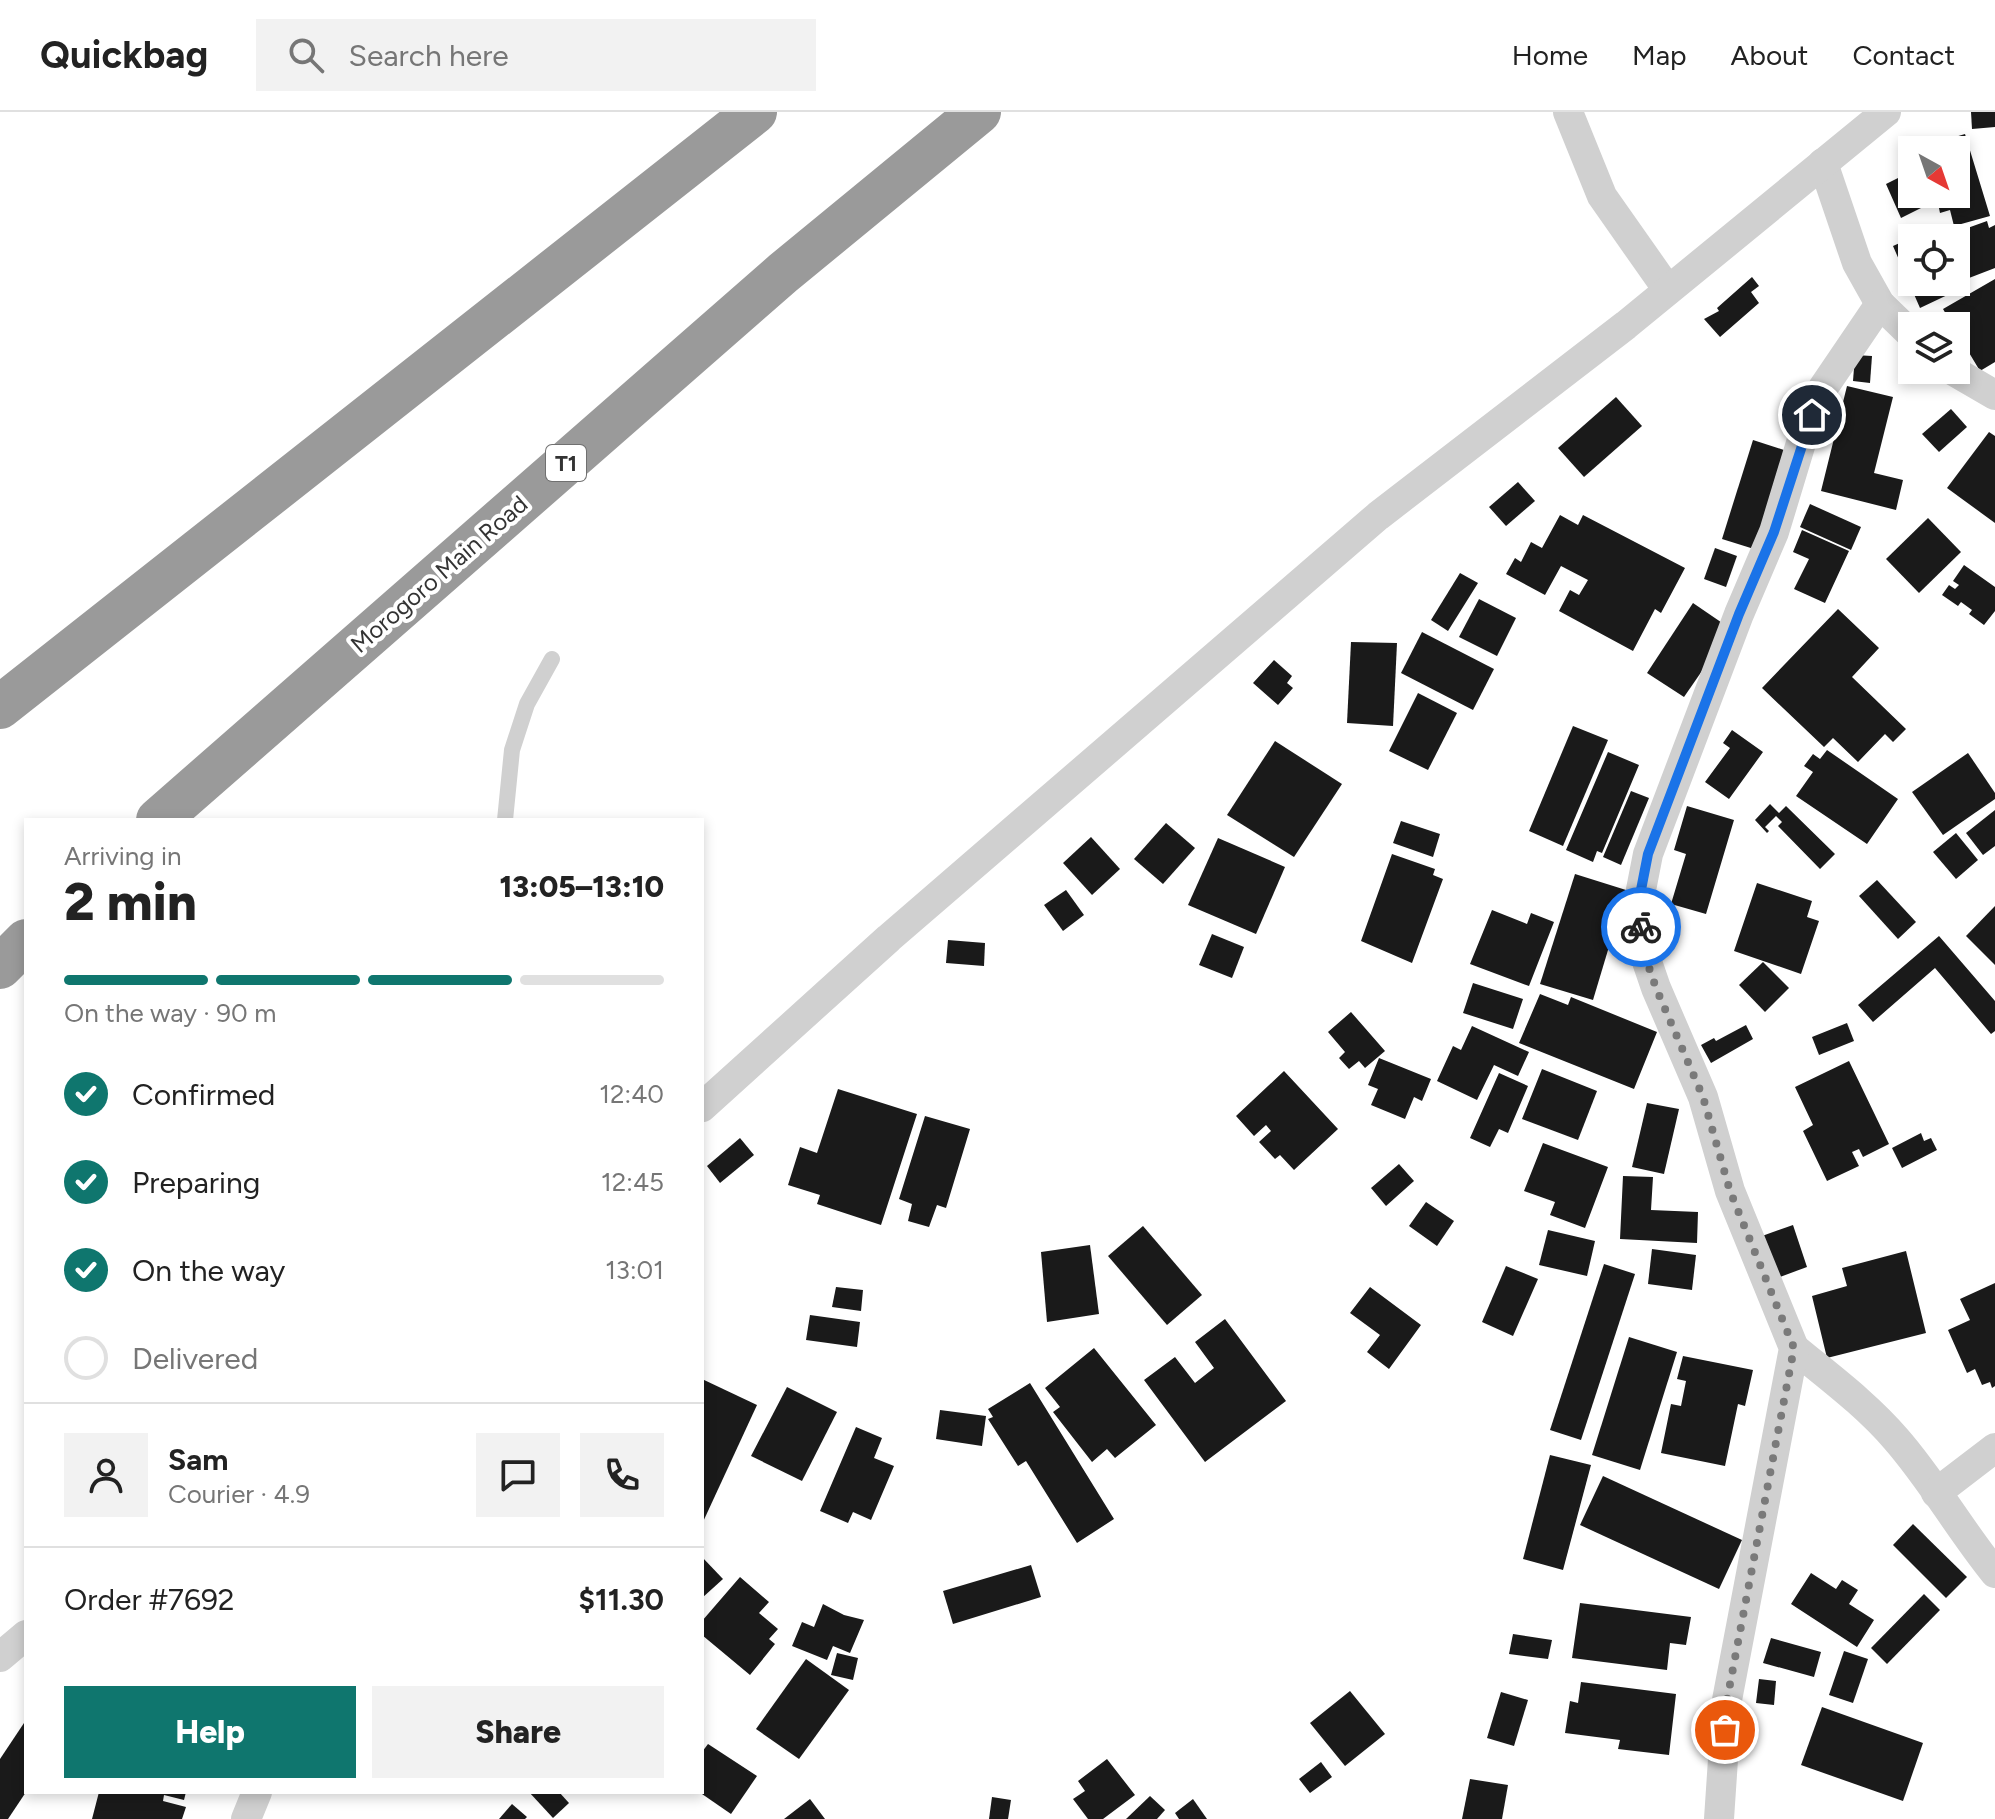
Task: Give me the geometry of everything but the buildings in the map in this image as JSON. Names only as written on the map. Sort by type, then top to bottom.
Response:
[{"type":"highway","points":[[0,707],[755,112]]},
{"type":"highway","name":"Morogoro Main Road","points":[[160,818],[783,273],[979,112]]},
{"type":"highway","points":[[0,967],[24,943]]},
{"type":"street","points":[[1568,112],[1602,196],[1668,290]]},
{"type":"street","points":[[710,1089],[1366,526],[1668,290],[1886,112]]},
{"type":"street","points":[[1823,163],[1857,263],[1880,304],[1898,321]]},
{"type":"street","points":[[1880,304],[1823,388],[1801,443],[1774,532],[1739,614],[1648,854],[1639,900],[1642,947],[1703,1097],[1730,1191],[1794,1348],[1852,1395],[1896,1439],[1967,1540],[1995,1573]]},
{"type":"street","points":[[1970,380],[1995,395]]},
{"type":"street","points":[[1719,1819],[1727,1700],[1794,1348]]},
{"type":"street","points":[[1936,1493],[1995,1448]]},
{"type":"street","points":[[0,1657],[24,1637]]},
{"type":"street","points":[[246,1819],[256,1794]]},
{"type":"lane","points":[[505,818],[512,750],[527,704],[552,659]]},
{"type":"way so far","points":[[1641,927],[1642,947],[1656,988],[1687,1054],[1730,1191],[1794,1348],[1727,1700],[1725,1730]]},
{"type":"route","points":[[1641,927],[1639,900],[1648,854],[1739,614],[1774,532],[1812,415]]}]
